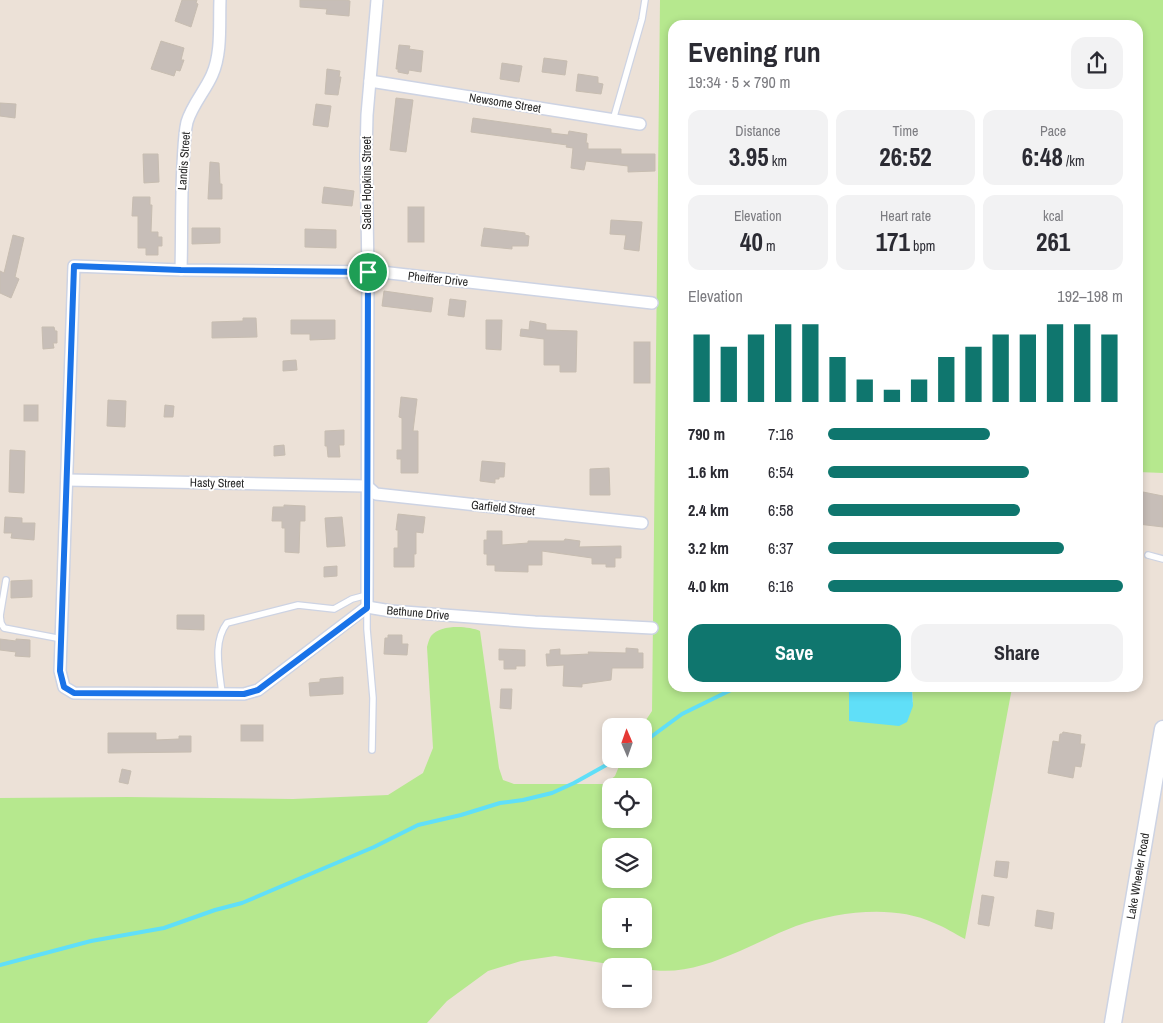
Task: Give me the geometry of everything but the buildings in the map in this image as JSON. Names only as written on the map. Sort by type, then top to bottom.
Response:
[{"type":"street","name":"Landis Street","points":[[181,270],[185,133],[187,121],[213,73],[217,56],[220,0]]},
{"type":"street","name":"Sadie Hopkins Street","points":[[367,608],[368,272],[366,156],[367,115],[377,0]]},
{"type":"street","name":"Newsome Street","points":[[370,81],[640,124]]},
{"type":"street","name":"Pheiffer Drive","points":[[66,480],[74,266],[181,270],[368,272],[652,303]]},
{"type":"street","name":"Hasty Street","points":[[66,480],[367,486]]},
{"type":"street","points":[[66,480],[60,671],[64,687],[74,693],[244,694],[258,690],[367,608]]},
{"type":"street","name":"Garfield Street","points":[[367,486],[376,494],[642,523]]},
{"type":"street","name":"Bethune Drive","points":[[367,608],[534,622],[652,628]]},
{"type":"street","name":"Lake Wheeler Road","points":[[1113,1023],[1163,729]]},
{"type":"lane","points":[[613,120],[642,19],[645,0]]},
{"type":"lane","points":[[1148,555],[1163,559]]},
{"type":"lane","points":[[6,580],[0,616],[4,628],[62,639]]},
{"type":"lane","points":[[222,694],[218,643],[222,630],[227,623],[298,605],[334,609],[352,599],[367,595]]},
{"type":"lane","points":[[367,608],[373,698],[372,750]]},
{"type":"green space","points":[[660,0],[1163,0],[1163,473],[1143,472],[1143,20],[668,20],[668,692],[849,692],[849,721],[872,722],[913,702],[912,692],[1011,692],[965,939],[942,926],[918,917],[901,913],[865,912],[829,917],[796,926],[716,961],[681,970],[652,970],[652,958],[602,958],[602,963],[555,956],[521,961],[488,971],[447,1001],[427,1023],[0,1023],[0,798],[293,799],[388,795],[423,773],[433,748],[427,647],[431,636],[435,632],[455,627],[480,631],[499,768],[503,780],[514,784],[602,784],[602,828],[652,828],[652,778],[612,778],[618,768],[652,768],[652,718],[647,718],[652,711]]},
{"type":"water","points":[[849,692],[912,692],[913,706],[907,722],[899,726],[849,721]]},
{"type":"waterway","points":[[652,736],[682,714],[727,692]]},
{"type":"waterway","points":[[0,965],[91,941],[164,928],[215,910],[242,903],[374,847],[418,825],[500,803],[552,793],[602,767]]},
{"type":"route","points":[[74,266],[181,270],[368,272],[367,608],[258,690],[244,694],[112,695],[74,693],[64,687],[60,671],[74,266]]}]
